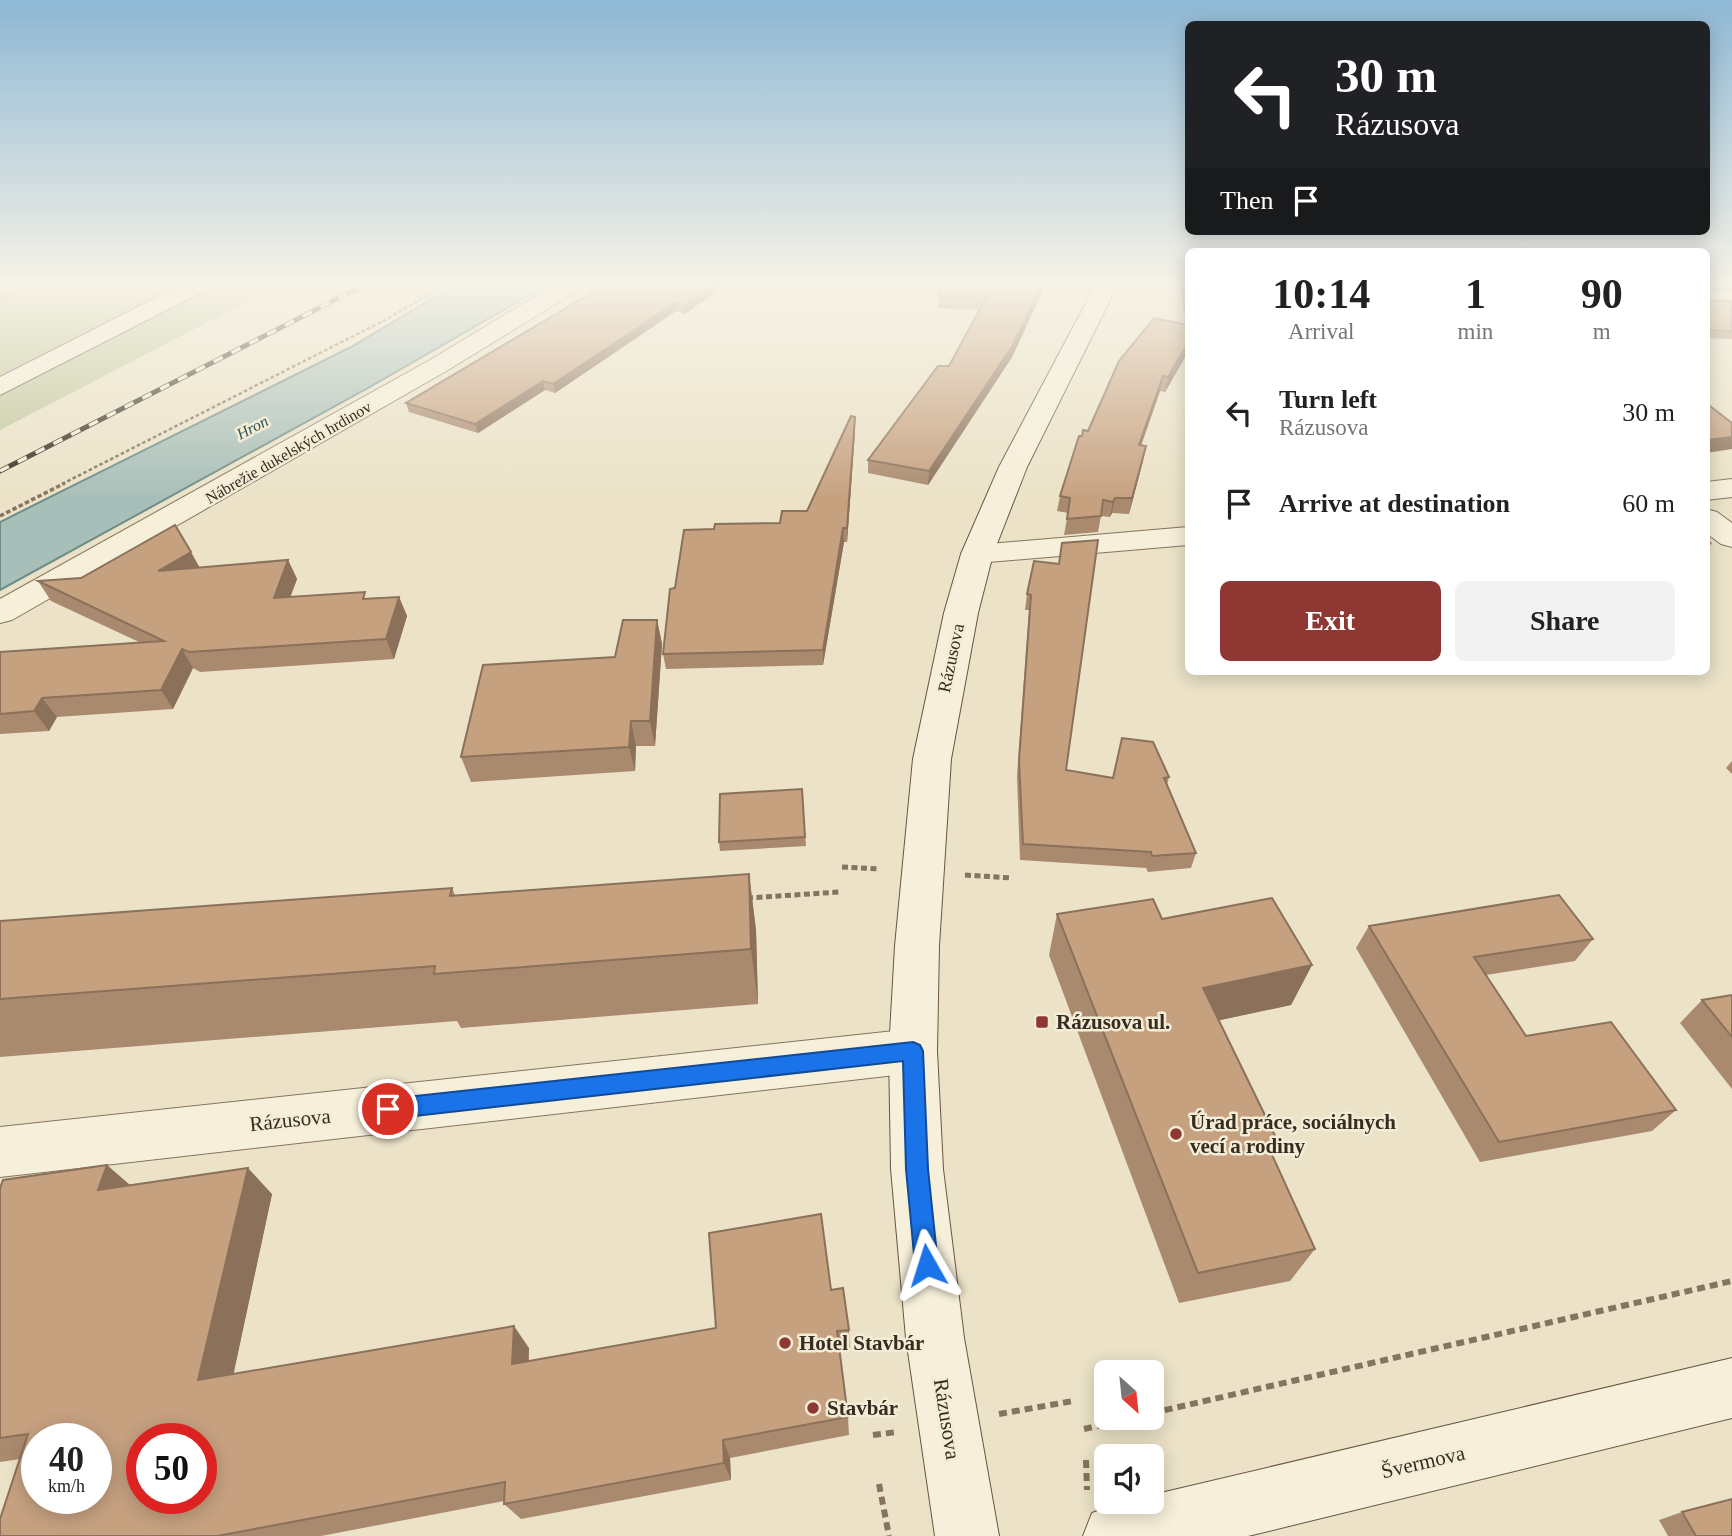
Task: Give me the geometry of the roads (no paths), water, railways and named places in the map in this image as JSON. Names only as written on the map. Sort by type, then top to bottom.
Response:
[{"type":"street","points":[[0,387],[61,356]]},
{"type":"street","name":"Nábrežie dukelských hrdinov","points":[[0,613],[455,356]]},
{"type":"street","name":"Rázusova","points":[[967,1536],[935,1338],[917,1169],[913,1051],[917,946],[932,759],[961,613],[977,554],[1013,467],[1068,356]]},
{"type":"street","points":[[1710,491],[1732,488]]},
{"type":"street","points":[[1710,521],[1732,538]]},
{"type":"street","points":[[977,554],[1185,536]]},
{"type":"street","name":"Rázusova","points":[[0,1152],[913,1051]]},
{"type":"street","name":"Švermova","points":[[1115,1536],[1732,1388]]},
{"type":"water","name":"Hron","points":[[334,356],[424,356],[0,590],[0,522]]},
{"type":"railway","points":[[0,471],[226,356]]},
{"type":"place","name":"Rázusova ul.","points":[[1042,1022]]},
{"type":"place","name":"Úrad práce, sociálnych vecí a rodiny","points":[[1176,1134]]},
{"type":"place","name":"Hotel Stavbár","points":[[785,1343]]},
{"type":"place","name":"Stavbár","points":[[813,1408]]}]
